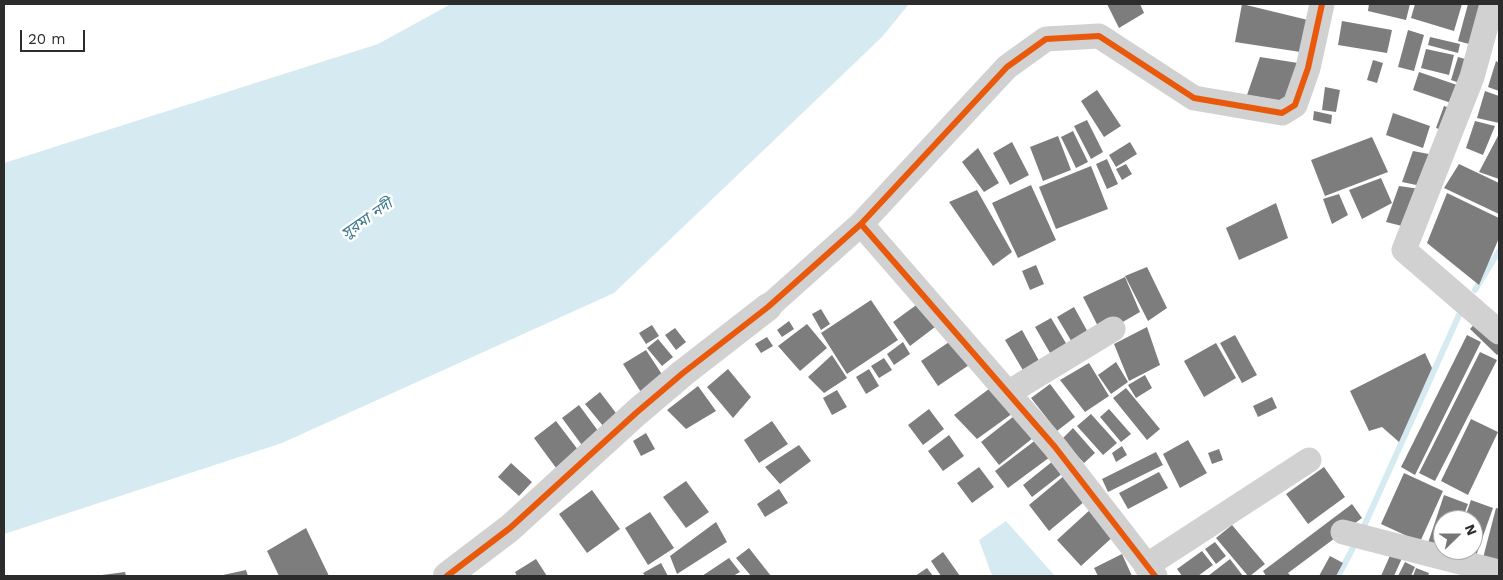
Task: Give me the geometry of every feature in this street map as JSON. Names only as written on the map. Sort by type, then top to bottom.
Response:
[{"type":"street","points":[[447,576],[510,528],[636,413],[683,373],[768,307],[860,224],[1007,67],[1046,39],[1099,36],[1194,98],[1282,113],[1295,105],[1308,68],[1322,4]]},
{"type":"street","points":[[1492,4],[1472,77],[1404,250],[1499,332]]},
{"type":"street","points":[[860,224],[1055,446],[1151,571],[1309,460]]},
{"type":"street","points":[[1008,393],[1113,329]]},
{"type":"street","points":[[1343,532],[1499,572]]},
{"type":"water","name":"সুরমা নদী","points":[[451,4],[909,4],[882,37],[614,293],[282,443],[4,534],[4,163],[378,44]]},
{"type":"water","points":[[1006,521],[1055,576],[994,576],[991,573],[979,540]]},
{"type":"building","points":[[1107,4],[1140,4],[1144,13],[1119,28]]},
{"type":"building","points":[[1242,4],[1312,21],[1307,53],[1235,42]]},
{"type":"building","points":[[1369,4],[1410,4],[1406,20],[1368,11]]},
{"type":"building","points":[[1415,4],[1462,4],[1454,31],[1411,18]]},
{"type":"building","points":[[1468,4],[1491,4],[1480,47],[1458,41]]},
{"type":"building","points":[[1342,21],[1392,30],[1387,53],[1338,45]]},
{"type":"building","points":[[1408,30],[1424,35],[1414,71],[1398,67]]},
{"type":"building","points":[[1430,37],[1460,44],[1458,53],[1428,45]]},
{"type":"building","points":[[1426,49],[1454,55],[1449,75],[1421,68]]},
{"type":"building","points":[[1260,57],[1298,63],[1289,102],[1247,95]]},
{"type":"building","points":[[1458,57],[1472,61],[1465,85],[1451,80]]},
{"type":"building","points":[[1373,60],[1383,63],[1377,83],[1367,80]]},
{"type":"building","points":[[1496,61],[1499,63],[1499,91],[1488,87]]},
{"type":"building","points":[[1419,72],[1463,87],[1457,105],[1413,90]]},
{"type":"building","points":[[1325,87],[1340,90],[1336,112],[1322,110]]},
{"type":"building","points":[[1097,90],[1121,126],[1104,137],[1081,101]]},
{"type":"building","points":[[1485,91],[1499,96],[1499,123],[1477,118]]},
{"type":"building","points":[[1444,106],[1456,110],[1448,132],[1436,128]]},
{"type":"building","points":[[1314,111],[1332,115],[1331,124],[1313,120]]},
{"type":"building","points":[[1393,113],[1430,126],[1423,148],[1386,135]]},
{"type":"building","points":[[1087,120],[1103,152],[1091,159],[1074,126]]},
{"type":"building","points":[[1475,121],[1495,126],[1483,155],[1466,148]]},
{"type":"building","points":[[1073,131],[1088,162],[1076,168],[1061,137]]},
{"type":"building","points":[[1499,134],[1499,179],[1479,172]]},
{"type":"building","points":[[1058,136],[1071,170],[1043,181],[1030,147]]},
{"type":"building","points":[[1372,137],[1388,172],[1325,196],[1311,160]]},
{"type":"building","points":[[1012,142],[1029,175],[1010,185],[993,153]]},
{"type":"building","points":[[1130,142],[1137,154],[1116,167],[1109,155]]},
{"type":"building","points":[[978,148],[999,183],[984,192],[962,162]]},
{"type":"building","points":[[1413,151],[1439,156],[1426,187],[1402,182]]},
{"type":"building","points":[[1107,159],[1118,184],[1107,189],[1096,164]]},
{"type":"building","points":[[1126,164],[1132,174],[1122,180],[1116,169]]},
{"type":"building","points":[[1459,164],[1499,183],[1499,214],[1444,188]]},
{"type":"building","points":[[1091,166],[1108,209],[1056,229],[1039,187]]},
{"type":"building","points":[[1381,178],[1392,203],[1362,219],[1349,190]]},
{"type":"building","points":[[1031,185],[1056,240],[1018,258],[992,203]]},
{"type":"building","points":[[1399,186],[1427,190],[1414,229],[1386,222]]},
{"type":"building","points":[[977,190],[1012,252],[993,266],[949,202]]},
{"type":"building","points":[[1447,193],[1499,218],[1499,238],[1479,285],[1427,243]]},
{"type":"building","points":[[1339,194],[1348,215],[1332,224],[1323,199]]},
{"type":"building","points":[[1276,203],[1288,238],[1239,260],[1226,228]]},
{"type":"building","points":[[1036,265],[1044,284],[1030,290],[1022,271]]},
{"type":"building","points":[[1147,267],[1167,308],[1148,321],[1125,276]]},
{"type":"building","points":[[1125,277],[1140,312],[1102,334],[1083,297]]},
{"type":"building","points":[[871,300],[898,340],[847,374],[821,333]]},
{"type":"building","points":[[919,303],[935,327],[910,346],[893,322]]},
{"type":"building","points":[[1074,307],[1095,345],[1079,354],[1057,317]]},
{"type":"building","points":[[821,309],[830,324],[821,330],[812,314]]},
{"type":"building","points":[[1051,318],[1073,355],[1057,365],[1035,327]]},
{"type":"building","points":[[1479,319],[1499,339],[1499,353],[1497,355],[1470,329]]},
{"type":"building","points":[[789,321],[794,329],[782,337],[777,330]]},
{"type":"building","points":[[807,324],[827,348],[800,371],[778,346]]},
{"type":"building","points":[[652,325],[659,336],[646,344],[639,333]]},
{"type":"building","points":[[1147,327],[1160,365],[1129,381],[1114,344]]},
{"type":"building","points":[[675,328],[686,342],[676,350],[665,335]]},
{"type":"building","points":[[1022,330],[1043,368],[1027,377],[1005,340]]},
{"type":"building","points":[[1235,335],[1257,375],[1242,383],[1220,343]]},
{"type":"building","points":[[1467,335],[1481,342],[1415,475],[1401,467]]},
{"type":"building","points":[[767,337],[773,346],[761,353],[755,344]]},
{"type":"building","points":[[955,338],[972,363],[938,386],[921,361]]},
{"type":"building","points":[[658,339],[673,357],[662,366],[647,348]]},
{"type":"building","points":[[903,342],[910,354],[894,365],[887,354]]},
{"type":"building","points":[[1216,343],[1236,378],[1204,397],[1184,361]]},
{"type":"building","points":[[646,350],[667,382],[644,397],[623,364]]},
{"type":"building","points":[[1480,352],[1497,360],[1435,481],[1419,473]]},
{"type":"building","points":[[1425,353],[1432,368],[1399,442],[1382,427],[1369,431],[1350,391]]},
{"type":"building","points":[[832,355],[847,378],[824,393],[808,377]]},
{"type":"building","points":[[884,358],[892,370],[879,378],[871,366]]},
{"type":"building","points":[[1116,362],[1128,382],[1111,394],[1098,375]]},
{"type":"building","points":[[1089,363],[1109,396],[1085,412],[1060,380]]},
{"type":"building","points":[[728,369],[751,397],[733,418],[707,387]]},
{"type":"building","points":[[869,369],[879,386],[866,394],[856,377]]},
{"type":"building","points":[[1145,375],[1152,388],[1136,398],[1128,385]]},
{"type":"building","points":[[997,383],[1020,408],[977,439],[954,415]]},
{"type":"building","points":[[1050,384],[1075,417],[1057,431],[1031,398]]},
{"type":"building","points":[[698,386],[716,411],[686,429],[667,410]]},
{"type":"building","points":[[1126,388],[1160,429],[1147,440],[1113,398]]},
{"type":"building","points":[[837,390],[847,407],[832,415],[823,398]]},
{"type":"building","points":[[600,392],[622,421],[608,432],[585,404]]},
{"type":"building","points":[[1272,397],[1277,408],[1258,417],[1253,406]]},
{"type":"building","points":[[579,405],[604,439],[587,452],[562,418]]},
{"type":"building","points":[[929,409],[944,429],[923,445],[908,425]]},
{"type":"building","points":[[1023,409],[1043,430],[999,465],[981,442]]},
{"type":"building","points":[[1109,409],[1131,434],[1121,442],[1100,417]]},
{"type":"building","points":[[1091,414],[1117,443],[1103,455],[1077,426]]},
{"type":"building","points":[[1471,419],[1498,432],[1468,495],[1441,481]]},
{"type":"building","points":[[556,421],[585,459],[562,476],[534,438]]},
{"type":"building","points":[[772,421],[788,444],[759,463],[744,440]]},
{"type":"building","points":[[1073,428],[1095,453],[1084,463],[1062,439]]},
{"type":"building","points":[[646,433],[655,449],[641,456],[633,441]]},
{"type":"building","points":[[949,435],[964,456],[943,471],[928,451]]},
{"type":"building","points":[[1037,439],[1050,457],[1008,488],[995,471]]},
{"type":"building","points":[[1188,440],[1207,473],[1180,488],[1163,454]]},
{"type":"building","points":[[799,445],[811,461],[780,484],[765,467]]},
{"type":"building","points":[[1122,446],[1127,455],[1116,462],[1112,453]]},
{"type":"building","points":[[1219,449],[1223,460],[1212,464],[1208,453]]},
{"type":"building","points":[[1156,452],[1163,465],[1108,492],[1102,479]]},
{"type":"building","points":[[1053,461],[1063,473],[1032,497],[1023,485]]},
{"type":"building","points":[[511,463],[532,482],[519,496],[498,477]]},
{"type":"building","points":[[979,467],[994,487],[972,503],[957,483]]},
{"type":"building","points":[[1324,467],[1345,497],[1308,524],[1286,494]]},
{"type":"building","points":[[1159,472],[1168,488],[1128,509],[1119,493]]},
{"type":"building","points":[[1404,473],[1443,491],[1420,542],[1381,524]]},
{"type":"building","points":[[1065,475],[1085,501],[1049,531],[1029,505]]},
{"type":"building","points":[[686,481],[709,512],[686,528],[663,497]]},
{"type":"building","points":[[779,489],[788,503],[765,517],[757,504]]},
{"type":"building","points":[[592,490],[620,529],[587,553],[559,514]]},
{"type":"building","points":[[1444,495],[1468,504],[1466,510],[1439,510]]},
{"type":"building","points":[[1471,500],[1493,508],[1483,536],[1483,510],[1468,510]]},
{"type":"building","points":[[1352,504],[1362,518],[1288,573],[1291,576],[1266,576],[1263,571]]},
{"type":"building","points":[[1092,508],[1116,534],[1081,566],[1057,540]]},
{"type":"building","points":[[1496,508],[1499,509],[1499,562],[1483,558]]},
{"type":"building","points":[[650,512],[674,548],[648,565],[625,528]]},
{"type":"building","points":[[716,522],[727,542],[677,574],[670,556]]},
{"type":"building","points":[[1232,525],[1265,564],[1250,576],[1216,538]]},
{"type":"building","points":[[306,528],[329,576],[279,576],[267,551]]},
{"type":"building","points":[[1433,528],[1433,545],[1428,543]]},
{"type":"building","points":[[1215,542],[1226,556],[1216,564],[1205,549]]},
{"type":"building","points":[[749,548],[771,576],[751,576],[736,558]]},
{"type":"building","points":[[1202,551],[1213,565],[1198,576],[1182,576],[1177,569]]},
{"type":"building","points":[[1392,551],[1403,556],[1394,576],[1381,576]]},
{"type":"building","points":[[943,552],[960,576],[941,576],[931,561]]},
{"type":"building","points":[[1122,554],[1132,576],[1098,576],[1094,568]]},
{"type":"building","points":[[1330,556],[1343,563],[1336,576],[1319,576]]},
{"type":"building","points":[[729,558],[740,572],[733,576],[702,576]]},
{"type":"building","points":[[536,559],[547,576],[517,576],[515,572]]},
{"type":"building","points":[[1230,559],[1243,576],[1208,576]]},
{"type":"building","points":[[1405,562],[1415,567],[1411,576],[1398,576]]},
{"type":"building","points":[[661,563],[668,576],[645,576],[643,573]]},
{"type":"building","points":[[927,568],[933,576],[915,576]]},
{"type":"building","points":[[1416,568],[1429,573],[1428,576],[1413,576]]},
{"type":"building","points":[[246,570],[248,576],[223,576],[223,575]]},
{"type":"building","points":[[125,572],[126,576],[102,576],[102,575]]},
{"type":"waterway","points":[[1475,290],[1499,251]]},
{"type":"waterway","points":[[1365,524],[1459,315]]},
{"type":"waterway","points":[[1338,576],[1354,546]]},
{"type":"cycle path","points":[[447,576],[510,528],[636,413],[683,373],[768,307],[861,224],[1007,67],[1046,39],[1099,36],[1194,98],[1282,113],[1295,105],[1308,68],[1322,4]]},
{"type":"cycle path","points":[[861,224],[1055,447],[1155,576]]}]
